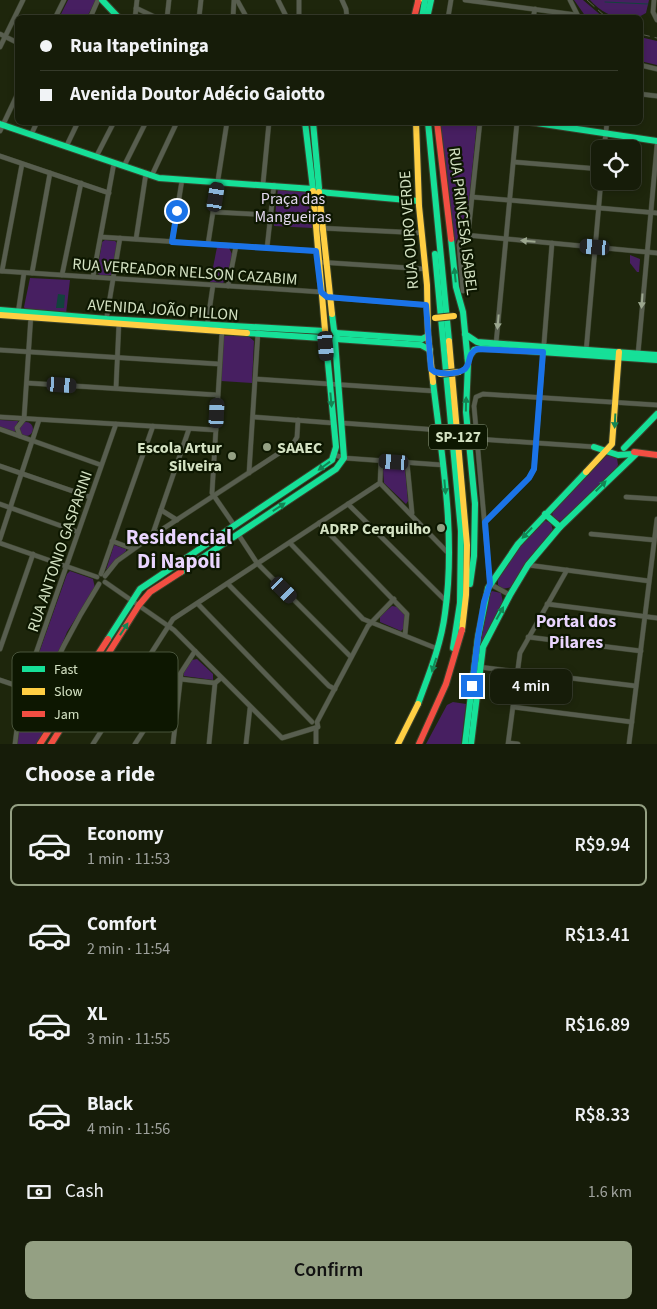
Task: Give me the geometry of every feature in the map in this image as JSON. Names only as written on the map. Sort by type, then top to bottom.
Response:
[{"type":"main road","points":[[100,0],[116,15]]},
{"type":"main road","points":[[422,15],[425,0]]},
{"type":"main road","points":[[429,15],[431,0]]},
{"type":"main road","points":[[415,15],[418,1]]},
{"type":"main road","points":[[109,652],[139,605],[150,592],[336,469],[344,458],[335,336],[324,228],[305,125]]},
{"type":"main road","points":[[98,652],[131,600],[146,584],[327,465],[335,455],[330,384],[316,251],[313,125]]},
{"type":"main road","name":"RUA OURO VERDE","points":[[416,125],[418,201],[425,269],[428,336]]},
{"type":"main road","name":"SP-127","points":[[413,744],[435,700],[451,653],[458,620],[461,573],[459,510],[423,125]]},
{"type":"main road","name":"SP-127","points":[[419,744],[448,680],[461,637],[465,608],[467,551],[465,509],[428,125]]},
{"type":"main road","name":"RUA PRINCESA ISABEL","points":[[438,125],[456,287],[464,322]]},
{"type":"main road","points":[[569,125],[657,143]]},
{"type":"main road","points":[[0,127],[66,146],[149,174],[182,180],[263,184],[316,190],[326,194],[418,201]]},
{"type":"main road","name":"AVENIDA JOÃO PILLON","points":[[0,310],[18,315]]},
{"type":"main road","name":"AVENIDA JOÃO PILLON","points":[[0,314],[324,335]]},
{"type":"main road","points":[[427,324],[435,318],[454,316],[464,322],[468,361],[466,412],[474,504],[474,556],[465,608]]},
{"type":"main road","name":"AVENIDA JOÃO PILLON","points":[[207,328],[222,332],[259,331]]},
{"type":"main road","points":[[465,334],[473,342],[544,350]]},
{"type":"main road","points":[[324,335],[421,345],[430,350]]},
{"type":"main road","points":[[324,335],[422,339],[428,336],[439,430],[450,554],[448,603],[438,649],[418,704],[398,744]]},
{"type":"main road","points":[[431,369],[440,374],[459,372],[474,350],[481,348],[618,355],[657,360]]},
{"type":"main road","points":[[618,355],[657,355]]},
{"type":"main road","points":[[609,451],[614,440],[618,355]]},
{"type":"main road","points":[[471,744],[484,602],[490,584],[518,544],[598,460],[609,451],[625,446],[657,414]]},
{"type":"main road","points":[[625,446],[637,453],[657,455]]},
{"type":"main road","points":[[622,465],[626,455],[625,446]]},
{"type":"main road","points":[[594,447],[626,455],[637,453]]},
{"type":"main road","points":[[594,447],[598,453],[598,460]]},
{"type":"main road","points":[[465,744],[477,667],[485,641],[510,595],[528,565],[560,527],[622,465],[637,453]]},
{"type":"main road","points":[[545,514],[560,527]]},
{"type":"main road","points":[[245,518],[250,526]]},
{"type":"main road","points":[[224,532],[229,540]]},
{"type":"main road","points":[[40,744],[47,732]]},
{"type":"main road","points":[[51,744],[59,732]]},
{"type":"street","points":[[16,15],[23,0]]},
{"type":"street","points":[[56,15],[64,0]]},
{"type":"street","points":[[92,15],[100,0]]},
{"type":"street","points":[[135,15],[137,0]]},
{"type":"street","points":[[167,15],[169,0]]},
{"type":"street","points":[[199,15],[200,0]]},
{"type":"street","points":[[234,15],[236,0]]},
{"type":"street","points":[[236,0],[245,15]]},
{"type":"street","points":[[278,0],[286,15]]},
{"type":"street","points":[[299,0],[299,15]]},
{"type":"street","points":[[342,0],[347,15]]},
{"type":"street","points":[[448,15],[450,0]]},
{"type":"street","points":[[465,0],[568,15]]},
{"type":"street","points":[[570,0],[578,15]]},
{"type":"street","points":[[654,0],[653,12],[657,20]]},
{"type":"street","points":[[136,8],[151,15]]},
{"type":"street","points":[[534,15],[535,9]]},
{"type":"street","points":[[0,47],[15,16]]},
{"type":"street","points":[[0,34],[15,42]]},
{"type":"street","points":[[643,66],[657,69]]},
{"type":"street","points":[[643,94],[657,96]]},
{"type":"street","points":[[0,127],[15,98]]},
{"type":"street","points":[[31,135],[36,125]]},
{"type":"street","points":[[66,146],[76,125]]},
{"type":"street","points":[[96,157],[112,125]]},
{"type":"street","points":[[124,166],[144,125]]},
{"type":"street","points":[[136,239],[149,174],[175,125]]},
{"type":"street","points":[[208,244],[227,125]]},
{"type":"street","points":[[263,184],[269,125]]},
{"type":"street","points":[[480,125],[468,236],[657,253]]},
{"type":"street","points":[[496,344],[518,125]]},
{"type":"street","points":[[605,140],[606,125]]},
{"type":"street","points":[[638,354],[657,143]]},
{"type":"street","points":[[0,156],[109,193]]},
{"type":"street","points":[[514,162],[591,168]]},
{"type":"street","points":[[93,277],[114,163]]},
{"type":"street","points":[[1,271],[22,164]]},
{"type":"street","points":[[32,273],[50,173]]},
{"type":"street","points":[[172,242],[182,180]]},
{"type":"street","points":[[62,275],[81,183]]},
{"type":"street","points":[[267,248],[274,185]]},
{"type":"street","points":[[586,353],[600,190]]},
{"type":"street","points":[[472,197],[657,213]]},
{"type":"street","points":[[213,212],[271,215]]},
{"type":"street","points":[[315,229],[421,233]]},
{"type":"street","name":"RUA PRINCESA ISABEL","points":[[463,291],[460,242],[462,237],[468,236]]},
{"type":"street","points":[[101,237],[316,251]]},
{"type":"street","points":[[106,321],[120,238]]},
{"type":"street","points":[[485,522],[532,474],[537,444],[552,243]]},
{"type":"street","points":[[228,286],[236,246]]},
{"type":"street","points":[[318,262],[425,269]]},
{"type":"street","name":"RUA VEREADOR NELSON CAZABIM","points":[[1,271],[321,292],[330,298],[426,305]]},
{"type":"street","points":[[18,315],[24,273]]},
{"type":"street","points":[[207,328],[214,286]]},
{"type":"street","points":[[26,419],[31,316]]},
{"type":"street","points":[[116,388],[119,322]]},
{"type":"street","points":[[249,473],[259,331]]},
{"type":"street","points":[[222,332],[212,493],[234,526]]},
{"type":"street","points":[[0,350],[219,364]]},
{"type":"street","points":[[256,379],[434,391]]},
{"type":"street","points":[[27,383],[218,395]]},
{"type":"street","points":[[510,595],[490,584],[474,406],[476,397],[483,394],[657,406]]},
{"type":"street","points":[[0,417],[216,430]]},
{"type":"street","points":[[253,417],[333,423]]},
{"type":"street","points":[[22,437],[30,437],[34,432],[33,424],[26,419]]},
{"type":"street","points":[[22,437],[18,425],[26,419]]},
{"type":"street","points":[[0,539],[39,420]]},
{"type":"street","points":[[101,576],[117,561],[152,536],[293,444],[297,436],[298,420]]},
{"type":"street","points":[[342,423],[439,430]]},
{"type":"street","name":"RUA ANTONIO GASPARINI","points":[[36,652],[116,424]]},
{"type":"street","points":[[61,652],[70,630],[100,584],[112,541],[152,426]]},
{"type":"street","points":[[152,536],[189,428]]},
{"type":"street","points":[[0,429],[101,465]]},
{"type":"street","points":[[478,438],[594,447]]},
{"type":"street","points":[[335,455],[344,458],[442,465]]},
{"type":"street","points":[[250,456],[260,466]]},
{"type":"street","points":[[381,461],[380,484],[450,554]]},
{"type":"street","points":[[407,462],[412,514]]},
{"type":"street","points":[[0,466],[90,497]]},
{"type":"street","points":[[151,652],[173,620],[380,484]]},
{"type":"street","points":[[626,497],[657,499]]},
{"type":"street","points":[[0,504],[78,532]]},
{"type":"street","points":[[348,504],[448,603]]},
{"type":"street","points":[[161,510],[177,520]]},
{"type":"street","points":[[629,744],[657,520]]},
{"type":"street","points":[[319,523],[394,599],[408,616],[405,635]]},
{"type":"street","points":[[238,534],[257,564],[351,657]]},
{"type":"street","points":[[591,534],[654,540]]},
{"type":"street","points":[[112,541],[134,549]]},
{"type":"street","points":[[290,542],[363,619],[438,649]]},
{"type":"street","points":[[0,543],[101,576],[105,582],[168,626],[195,651],[281,741],[314,729]]},
{"type":"street","points":[[0,650],[32,554]]},
{"type":"street","points":[[528,565],[649,582]]},
{"type":"street","points":[[518,744],[508,743],[520,653],[567,570]]},
{"type":"street","points":[[100,584],[105,582]]},
{"type":"street","points":[[228,584],[329,686],[335,689]]},
{"type":"street","points":[[316,744],[314,722],[335,689],[371,622],[394,599]]},
{"type":"street","points":[[198,604],[314,722]]},
{"type":"street","points":[[547,604],[657,618]]},
{"type":"street","points":[[528,637],[641,651]]},
{"type":"street","points":[[178,677],[195,651]]},
{"type":"street","points":[[477,667],[636,686]]},
{"type":"street","points":[[178,696],[181,672]]},
{"type":"street","points":[[209,744],[216,683],[221,678]]},
{"type":"street","points":[[180,679],[216,683]]},
{"type":"street","points":[[0,680],[12,684]]},
{"type":"street","points":[[513,707],[632,722]]},
{"type":"street","points":[[246,744],[250,708]]},
{"type":"street","points":[[93,744],[101,732]]},
{"type":"green space","points":[[68,0],[96,0],[88,15],[60,15]]},
{"type":"green space","points":[[574,0],[583,0],[601,15],[585,15]]},
{"type":"green space","points":[[590,0],[649,0],[646,13],[642,15],[611,15]]},
{"type":"green space","points":[[643,38],[657,41],[657,65],[643,62]]},
{"type":"green space","points":[[439,125],[477,125],[466,230],[457,239],[455,245],[459,292]]},
{"type":"green space","name":"Praça das Mangueiras","points":[[278,188],[307,190],[312,228],[274,226]]},
{"type":"green space","points":[[105,240],[117,243],[112,275],[106,276],[99,275],[97,272],[102,242]]},
{"type":"green space","points":[[217,247],[229,248],[232,254],[227,279],[222,284],[210,283]]},
{"type":"green space","points":[[630,255],[640,259],[639,272],[630,263]]},
{"type":"green space","points":[[30,278],[70,280],[66,314],[25,309]]},
{"type":"green space","points":[[224,336],[248,336],[254,341],[252,383],[221,381]]},
{"type":"green space","points":[[0,420],[18,421],[15,432],[0,427]]},
{"type":"green space","points":[[26,422],[31,424],[33,429],[31,434],[26,436],[21,434],[19,429],[21,424]]},
{"type":"green space","points":[[607,455],[617,458],[618,465],[615,470],[561,521],[553,519],[552,511]]},
{"type":"green space","points":[[388,465],[403,466],[405,468],[408,501],[406,504],[384,483],[383,470]]},
{"type":"green space","points":[[543,520],[551,523],[553,531],[535,552],[512,587],[502,589],[498,585],[498,579],[520,544]]},
{"type":"green space","points":[[114,545],[126,549],[126,551],[106,570]]},
{"type":"green space","points":[[70,571],[93,579],[95,588],[67,632],[59,652],[39,652],[67,574]]},
{"type":"green space","points":[[492,591],[501,593],[503,602],[483,640],[479,658],[480,641],[489,594]]},
{"type":"green space","points":[[392,606],[398,607],[405,614],[404,628],[401,631],[380,622],[380,616]]},
{"type":"green space","points":[[197,659],[213,674],[213,680],[184,676],[183,672],[192,660]]},
{"type":"green space","points":[[453,702],[466,704],[461,744],[426,744],[447,705]]},
{"type":"green space","points":[[19,732],[45,732],[38,744],[17,744]]},
{"type":"water","points":[[58,294],[65,295],[64,308],[56,308]]},
{"type":"waterway","points":[[605,2],[648,4]]},
{"type":"railway","points":[[587,0],[604,15]]},
{"type":"railway","points":[[643,35],[657,38]]},
{"type":"traffic: fast","points":[[102,0],[116,15]]},
{"type":"traffic: fast","points":[[422,15],[425,0]]},
{"type":"traffic: fast","points":[[428,15],[431,0]]},
{"type":"traffic: fast","points":[[0,124],[159,178],[313,189],[305,125]]},
{"type":"traffic: fast","points":[[313,125],[319,188]]},
{"type":"traffic: fast","points":[[428,125],[449,341]]},
{"type":"traffic: fast","points":[[550,125],[657,141]]},
{"type":"traffic: fast","points":[[319,192],[418,201]]},
{"type":"traffic: fast","points":[[451,239],[456,287],[463,312],[468,363],[466,412],[475,504]]},
{"type":"traffic: fast","points":[[435,254],[461,531],[460,603],[453,648]]},
{"type":"traffic: fast","points":[[0,310],[107,319],[324,331]]},
{"type":"traffic: fast","points":[[181,572],[336,469],[344,458],[335,341],[337,335],[334,330],[332,314]]},
{"type":"traffic: fast","points":[[247,333],[322,338]]},
{"type":"traffic: fast","points":[[336,333],[422,339],[428,336]]},
{"type":"traffic: fast","points":[[465,334],[477,342],[657,355]]},
{"type":"traffic: fast","points":[[336,339],[421,345],[430,350]]},
{"type":"traffic: fast","points":[[108,639],[140,589],[332,460],[336,447],[326,342]]},
{"type":"traffic: fast","points":[[468,358],[474,350],[481,348],[657,360]]},
{"type":"traffic: fast","points":[[418,704],[441,636],[448,584],[447,497],[433,382]]},
{"type":"traffic: fast","points":[[624,448],[657,414]]},
{"type":"traffic: fast","points":[[594,447],[618,455],[633,454]]},
{"type":"traffic: fast","points":[[471,744],[483,647],[510,595],[528,565],[560,527],[637,453]]},
{"type":"traffic: fast","points":[[465,744],[478,637],[488,588],[518,544],[586,472]]},
{"type":"traffic: fast","points":[[470,584],[474,556],[475,504]]},
{"type":"traffic: fast","points":[[545,514],[560,527]]},
{"type":"traffic: slow","points":[[416,125],[419,206],[427,285],[428,335],[433,382]]},
{"type":"traffic: slow","points":[[313,191],[325,330]]},
{"type":"traffic: slow","points":[[319,192],[332,314]]},
{"type":"traffic: slow","points":[[0,315],[247,333]]},
{"type":"traffic: slow","points":[[435,318],[454,316]]},
{"type":"traffic: slow","points":[[449,341],[467,545],[466,595],[462,630]]},
{"type":"traffic: slow","points":[[586,472],[612,444],[619,352]]},
{"type":"traffic: slow","points":[[440,374],[459,372]]},
{"type":"traffic: slow","points":[[398,744],[418,704]]},
{"type":"traffic: jam","points":[[415,15],[418,2]]},
{"type":"traffic: jam","points":[[437,125],[451,239]]},
{"type":"traffic: jam","points":[[634,452],[657,455]]},
{"type":"traffic: jam","points":[[109,652],[139,605],[150,592],[181,572]]},
{"type":"traffic: jam","points":[[419,744],[446,684],[462,630]]},
{"type":"traffic: jam","points":[[100,652],[108,639]]},
{"type":"traffic: jam","points":[[40,744],[48,732]]},
{"type":"traffic: jam","points":[[51,744],[59,732]]},
{"type":"place","name":"SAAEC","points":[[267,447]]},
{"type":"place","name":"Escola Artur Silveira","points":[[232,456]]},
{"type":"place","name":"ADRP Cerquilho","points":[[441,528]]},
{"type":"district","name":"Residencial Di Napoli","points":[[179,549]]},
{"type":"district","name":"Portal dos Pilares","points":[[576,631]]},
{"type":"route","points":[[177,211],[172,242],[316,251],[321,292],[327,297],[426,305],[431,369],[440,374],[462,371],[467,366],[471,353],[481,348],[543,352],[534,469],[529,478],[485,522],[490,584],[484,602],[472,686]]}]
